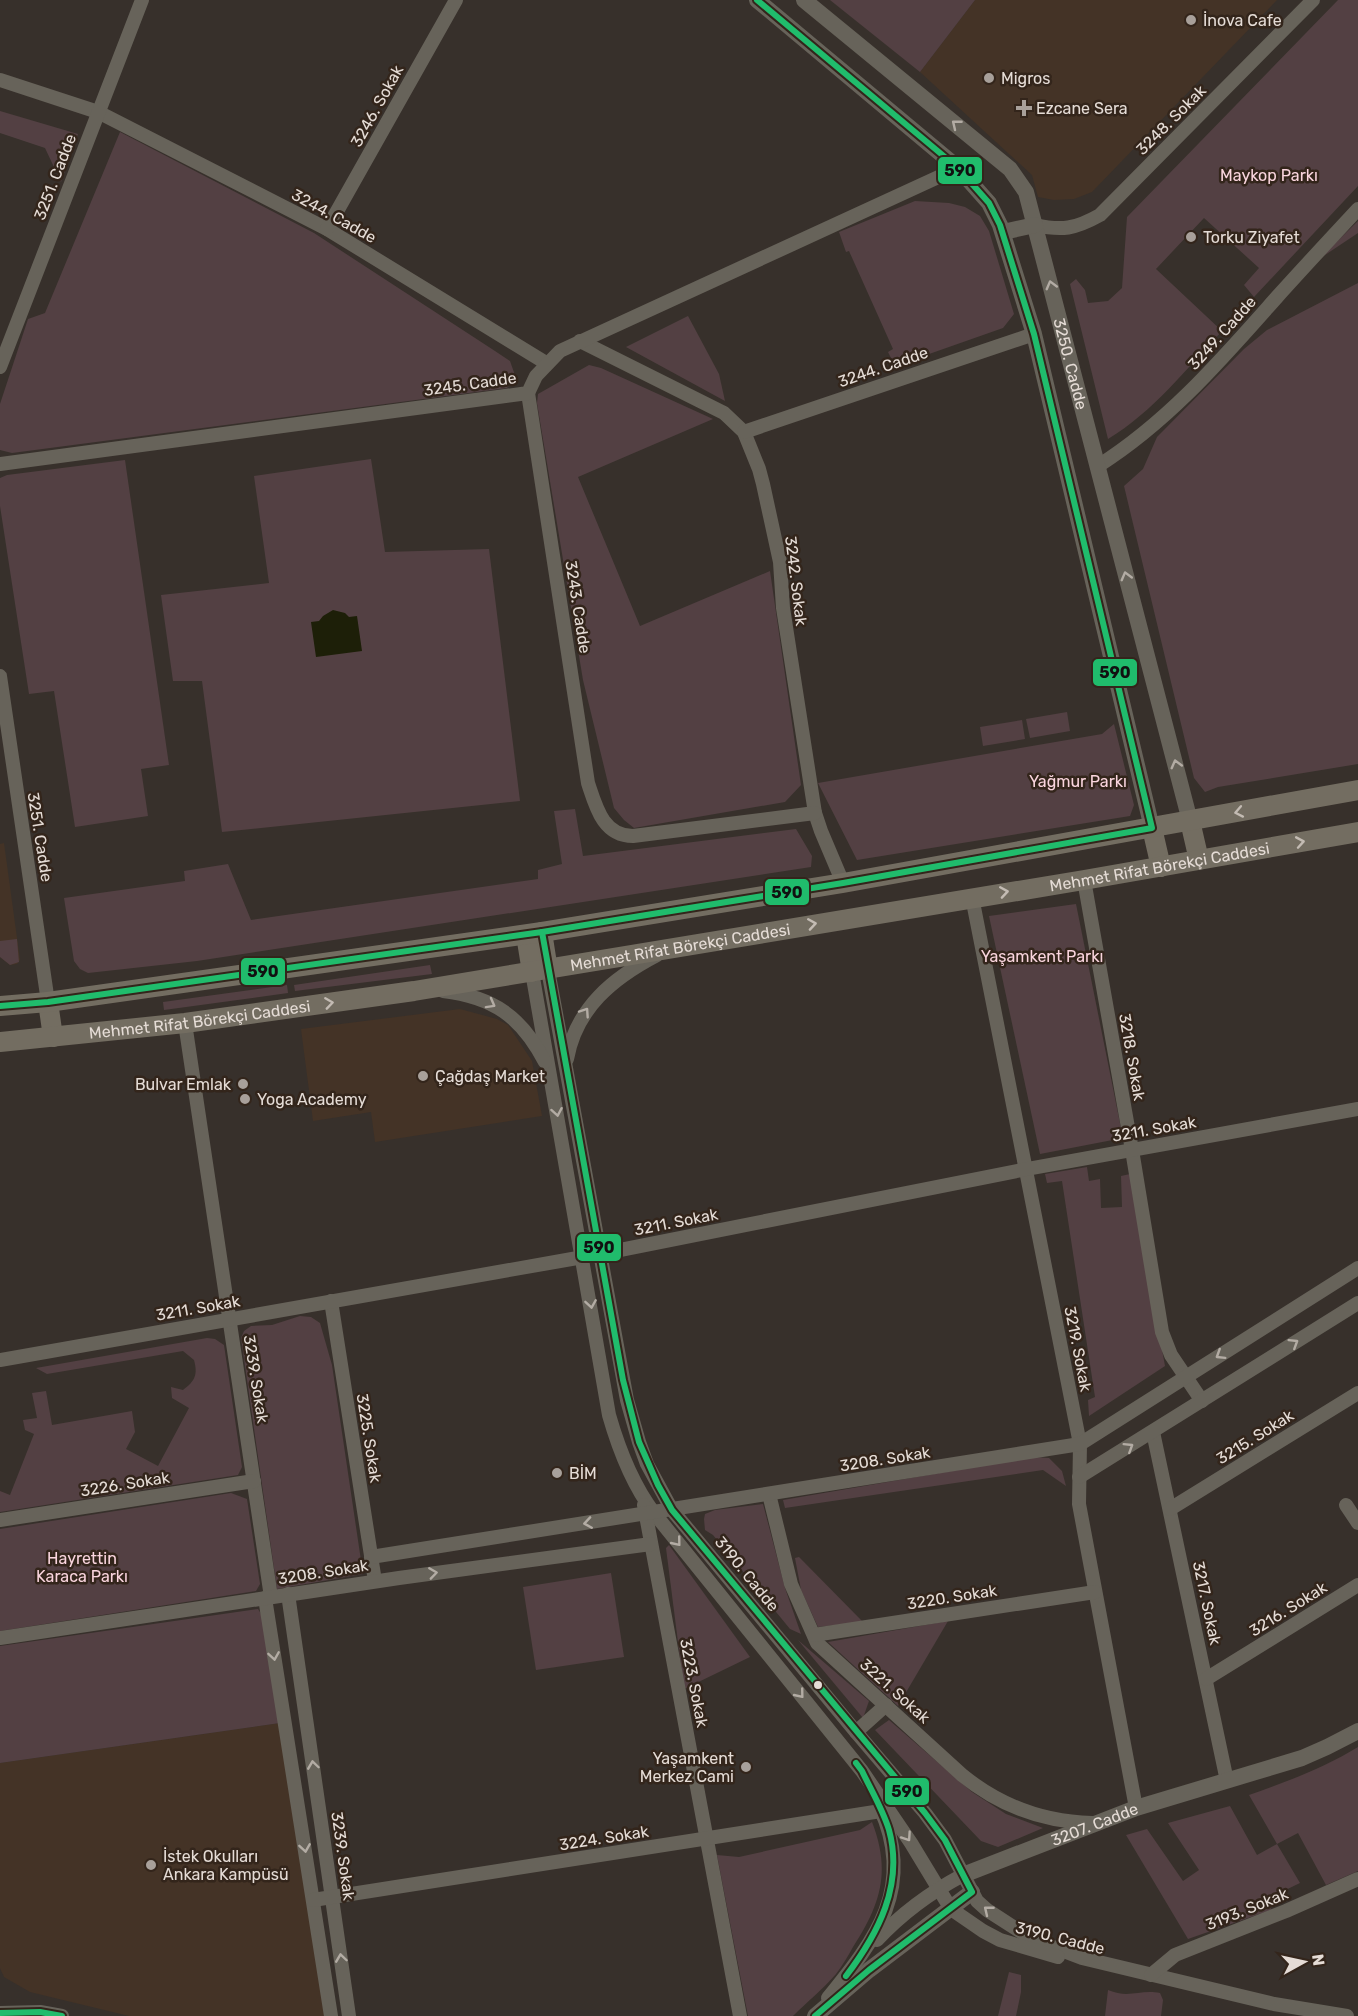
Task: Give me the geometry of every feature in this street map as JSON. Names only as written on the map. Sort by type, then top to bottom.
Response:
[{"type":"main road","points":[[0,1006],[48,1002],[534,934],[843,883],[1358,790]]},
{"type":"main road","points":[[1190,821],[1199,860]]},
{"type":"main road","points":[[1152,828],[1161,867]]},
{"type":"main road","name":"Mehmet Rifat Börekçi Caddesi","points":[[0,1042],[185,1023],[414,991],[1084,880],[1358,832]]},
{"type":"main road","points":[[534,934],[540,971]]},
{"type":"main road","points":[[48,1002],[53,1037]]},
{"type":"street","name":"3251. Cadde","points":[[0,367],[142,0]]},
{"type":"street","name":"3246. Sokak","points":[[327,229],[456,0]]},
{"type":"street","name":"3250. Cadde","points":[[757,0],[958,168],[990,203],[1003,232],[1034,334],[1152,828]]},
{"type":"street","name":"3250. Cadde","points":[[804,0],[1010,169],[1026,192],[1190,821]]},
{"type":"street","name":"3248. Sokak","points":[[1035,225],[1055,230],[1085,223],[1100,215],[1313,0]]},
{"type":"street","name":"3244. Cadde","points":[[0,80],[98,112],[327,229],[546,363]]},
{"type":"street","name":"3245. Cadde","points":[[0,464],[528,393],[536,376],[560,351],[958,168]]},
{"type":"street","name":"3249. Cadde","points":[[1098,466],[1137,441],[1189,394],[1358,208]]},
{"type":"street","points":[[1003,232],[1035,225]]},
{"type":"street","points":[[1034,334],[1062,327]]},
{"type":"street","name":"3244. Cadde","points":[[744,432],[1034,334]]},
{"type":"street","name":"3242. Sokak","points":[[580,341],[724,413],[744,432],[759,469],[780,562],[783,608],[815,813],[843,883]]},
{"type":"street","name":"3243. Cadde","points":[[528,393],[588,783],[597,811],[604,823],[616,833],[633,836],[815,813]]},
{"type":"street","name":"3251. Cadde","points":[[0,676],[48,1002]]},
{"type":"street","name":"3218. Sokak","points":[[1084,880],[1162,1332],[1171,1355],[1202,1401]]},
{"type":"street","name":"3219. Sokak","points":[[972,897],[1080,1444],[1079,1504],[1136,1808]]},
{"type":"street","name":"3190. Cadde","points":[[566,1067],[574,1033],[590,1005],[634,967],[684,945]]},
{"type":"street","points":[[540,971],[550,1071],[583,1257]]},
{"type":"street","name":"3190. Cadde","points":[[540,971],[566,1067],[632,1418],[647,1464],[672,1510],[925,1813],[945,1840],[977,1901],[987,1910],[1008,1925],[1045,1945],[1082,1958],[1273,2010],[1347,2016]]},
{"type":"street","points":[[414,991],[465,994],[483,999],[506,1012],[523,1029],[550,1071]]},
{"type":"street","name":"3239. Sokak","points":[[185,1023],[331,2016]]},
{"type":"street","name":"3211. Sokak","points":[[0,1360],[600,1254],[1027,1169],[1358,1109]]},
{"type":"street","name":"3223. Sokak","points":[[583,1257],[609,1415],[624,1460],[650,1513],[651,1544],[740,2016]]},
{"type":"street","name":"3208. Sokak","points":[[371,1557],[1080,1444],[1358,1268]]},
{"type":"street","name":"3225. Sokak","points":[[331,1301],[375,1581]]},
{"type":"street","points":[[1079,1477],[1358,1303]]},
{"type":"street","name":"3215. Sokak","points":[[1170,1509],[1358,1393]]},
{"type":"street","name":"3217. Sokak","points":[[1153,1432],[1227,1781]]},
{"type":"street","name":"3226. Sokak","points":[[0,1520],[254,1481]]},
{"type":"street","name":"3221. Sokak","points":[[769,1494],[791,1584],[817,1643],[962,1775],[987,1794],[1019,1809],[1047,1818],[1092,1823]]},
{"type":"street","points":[[1346,1505],[1358,1523]]},
{"type":"street","name":"3190. Cadde","points":[[650,1513],[862,1771],[911,1842],[951,1909],[982,1931],[1000,1940],[1044,1954],[1151,1975]]},
{"type":"street","name":"3208. Sokak","points":[[0,1638],[375,1581],[651,1544]]},
{"type":"street","name":"3216. Sokak","points":[[1206,1679],[1358,1585]]},
{"type":"street","name":"3220. Sokak","points":[[814,1635],[1095,1592]]},
{"type":"street","name":"3239. Sokak","points":[[288,1594],[349,2016]]},
{"type":"street","points":[[856,1732],[886,1706]]},
{"type":"street","name":"3207. Cadde","points":[[857,1962],[898,1920],[937,1888],[963,1875],[1092,1823],[1302,1758],[1358,1731]]},
{"type":"street","points":[[815,2016],[876,1934],[891,1891],[893,1850],[881,1811],[862,1771]]},
{"type":"street","name":"3224. Sokak","points":[[313,1900],[881,1811]]},
{"type":"street","name":"3193. Sokak","points":[[1151,1975],[1175,1955],[1286,1911],[1358,1879]]},
{"type":"street","points":[[815,2016],[869,1970],[972,1892]]},
{"type":"street","points":[[0,2013],[40,2012],[63,2016]]},
{"type":"shaded area","points":[[975,0],[1277,0],[1092,192],[1074,199],[1054,200],[1038,197],[1032,175],[920,72]]},
{"type":"shaded area","points":[[333,610],[345,613],[349,617],[357,616],[362,651],[316,657],[311,622],[319,621]]},
{"type":"shaded area","points":[[4,843],[20,960],[17,964],[10,965],[0,957],[0,844]]},
{"type":"shaded area","points":[[460,1009],[497,1019],[508,1025],[532,1061],[542,1116],[375,1142],[371,1112],[313,1121],[301,1029]]},
{"type":"shaded area","name":"İstek Okulları Ankara Kampüsü","points":[[280,1723],[326,2016],[129,2016],[30,1992],[4,1977],[0,1968],[0,1763]]},
{"type":"green space","points":[[830,0],[975,0],[920,72]]},
{"type":"green space","name":"Maykop Parkı","points":[[1338,0],[1358,0],[1358,186],[1254,297],[1244,285],[1259,268],[1204,218],[1156,269],[1222,331],[1154,403],[1108,439],[1070,284],[1076,279],[1085,290],[1088,303],[1108,301],[1122,288],[1127,217]]},
{"type":"green space","points":[[0,111],[78,134],[61,182],[45,148],[0,133]]},
{"type":"green space","points":[[120,132],[314,233],[510,361],[516,378],[507,388],[12,453],[0,450],[0,404],[28,319],[45,313]]},
{"type":"green space","points":[[915,201],[949,203],[965,207],[980,216],[989,231],[1014,314],[1003,328],[895,366],[888,352],[893,349],[849,251],[846,252],[839,232]]},
{"type":"green space","points":[[1358,221],[1358,233],[1319,259]]},
{"type":"green space","points":[[1358,283],[1358,764],[1218,787],[1205,792],[1194,778],[1124,486],[1143,469],[1157,437],[1244,349],[1267,330]]},
{"type":"green space","points":[[688,316],[719,374],[725,401],[626,347]]},
{"type":"green space","points":[[589,365],[601,368],[713,419],[578,477],[640,626],[770,571],[801,785],[785,802],[634,828],[614,808],[583,680],[537,403],[538,394]]},
{"type":"green space","points":[[371,459],[385,552],[489,549],[520,801],[222,832],[202,681],[173,681],[161,595],[269,583],[254,476]]},
{"type":"green space","points":[[125,460],[169,765],[141,769],[148,816],[75,827],[54,691],[29,694],[0,506],[0,478],[7,475]]},
{"type":"green space","points":[[1067,712],[1070,731],[1030,738],[1026,719]]},
{"type":"green space","points":[[1022,720],[1025,739],[983,746],[980,727]]},
{"type":"green space","name":"Yağmur Parkı","points":[[1114,724],[1134,805],[1130,816],[857,860],[818,783],[1102,734]]},
{"type":"green space","points":[[575,809],[583,856],[796,829],[812,856],[811,867],[197,961],[88,973],[80,969],[74,961],[64,898],[185,881],[184,871],[228,864],[251,920],[538,879],[538,870],[562,864],[554,811]]},
{"type":"green space","name":"Yaşamkent Parkı","points":[[1076,904],[1123,1138],[1040,1154],[989,916]]},
{"type":"green space","points":[[17,939],[19,962],[10,965],[0,957],[0,941]]},
{"type":"green space","points":[[430,965],[432,974],[295,991],[294,985]]},
{"type":"green space","points":[[287,985],[288,993],[164,1010],[163,1002]]},
{"type":"green space","points":[[1087,1167],[1089,1181],[1100,1179],[1101,1208],[1122,1207],[1121,1176],[1130,1174],[1165,1366],[1089,1416],[1088,1400],[1095,1397],[1062,1181],[1047,1183],[1045,1174]]},
{"type":"green space","points":[[300,1316],[311,1317],[320,1323],[332,1365],[363,1574],[277,1589],[241,1338],[244,1331],[251,1326],[272,1325]]},
{"type":"green space","points":[[207,1338],[215,1339],[224,1345],[242,1467],[238,1475],[0,1512],[0,1491],[10,1495],[34,1434],[25,1430],[23,1420],[37,1418],[32,1393],[46,1391],[52,1425],[132,1411],[135,1432],[126,1449],[158,1466],[189,1408],[172,1398],[171,1387],[183,1390],[193,1381],[196,1370],[194,1360],[183,1351],[47,1374],[36,1368]]},
{"type":"green space","points":[[1033,1457],[1049,1458],[1062,1471],[1066,1486],[1043,1470],[785,1508],[783,1500]]},
{"type":"green space","name":"Hayrettin Karaca Parkı","points":[[231,1493],[247,1499],[260,1584],[256,1591],[0,1631],[0,1529]]},
{"type":"green space","points":[[763,1504],[785,1588],[801,1634],[790,1629],[713,1535],[705,1530],[705,1514],[715,1510]]},
{"type":"green space","points":[[669,1545],[750,1657],[684,1689],[666,1548]]},
{"type":"green space","points":[[799,1557],[863,1622],[818,1627],[801,1590],[795,1558]]},
{"type":"green space","points":[[611,1573],[624,1657],[536,1670],[523,1587]]},
{"type":"green space","points":[[258,1609],[265,1620],[280,1723],[0,1763],[0,1646]]},
{"type":"green space","points":[[948,1621],[898,1706],[828,1642]]},
{"type":"green space","points":[[798,1640],[869,1701],[863,1718]]},
{"type":"green space","points":[[889,1720],[972,1792],[1006,1814],[1043,1828],[998,1847],[981,1841],[875,1730]]},
{"type":"green space","points":[[1358,1747],[1358,1871],[1326,1885],[1298,1833],[1277,1844],[1249,1795],[1291,1780]]},
{"type":"green space","points":[[1230,1806],[1257,1855],[1277,1844],[1300,1883],[1269,1898],[1271,1910],[1188,1939],[1126,1835],[1147,1829],[1183,1881],[1199,1870],[1168,1823]]},
{"type":"green space","points":[[872,1822],[881,1856],[880,1887],[863,1931],[843,1964],[831,1980],[793,2016],[748,2016],[717,1855],[739,1857],[860,1830]]},
{"type":"green space","points":[[1009,1972],[1021,1975],[1021,1992],[1016,2016],[998,2016]]},
{"type":"green space","points":[[1108,1990],[1122,1994],[1160,1993],[1163,2000],[1161,2016],[1105,2016]]},
{"type":"transit line","name":"590","points":[[0,1006],[48,1002],[542,932],[843,883],[1152,828],[1034,334],[1000,225],[989,203],[958,168],[757,0]]},
{"type":"transit line","name":"590","points":[[542,932],[623,1380],[639,1442],[658,1485],[672,1510],[925,1813],[945,1840],[972,1892],[869,1970],[815,2016]]},
{"type":"transit line","name":"590","points":[[846,1976],[878,1926],[885,1908],[893,1870],[893,1850],[889,1830],[862,1771],[856,1763]]},
{"type":"transit line","name":"590","points":[[0,2013],[40,2012],[62,2016]]},
{"type":"place","name":"İnova Cafe","points":[[1191,20]]},
{"type":"place","name":"Migros","points":[[989,78]]},
{"type":"place","name":"Ezcane Sera","points":[[1024,108]]},
{"type":"place","name":"Torku Ziyafet","points":[[1191,237]]},
{"type":"place","name":"Çağdaş Market","points":[[423,1076]]},
{"type":"place","name":"Bulvar Emlak","points":[[243,1084]]},
{"type":"place","name":"Yoga Academy","points":[[245,1099]]},
{"type":"place","name":"BİM","points":[[557,1473]]},
{"type":"place","name":"Yaşamkent Merkez Cami","points":[[746,1767]]},
{"type":"place","name":"İstek Okulları Ankara Kampüsü","points":[[151,1865]]}]
